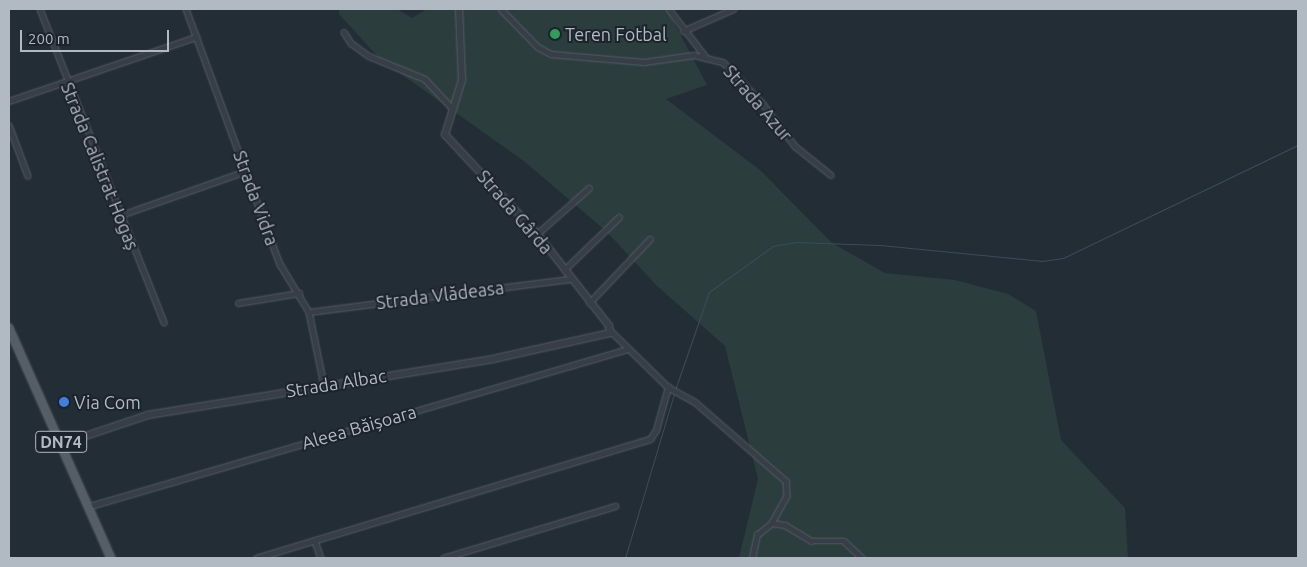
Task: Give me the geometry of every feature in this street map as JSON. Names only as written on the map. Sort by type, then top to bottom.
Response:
[{"type":"main road","name":"DN74","points":[[9,328],[11,337],[90,506],[110,558]]},
{"type":"street","name":"Strada Calistrat Hogaș","points":[[40,9],[66,82],[164,322]]},
{"type":"street","name":"Strada Vidra","points":[[186,9],[280,264],[310,312],[324,385]]},
{"type":"street","name":"Strada Gârda","points":[[459,9],[462,80],[454,109],[445,127],[448,139],[538,234],[570,279],[611,331],[628,349],[669,388],[695,402],[786,481],[787,496],[772,523],[757,535],[752,558]]},
{"type":"street","points":[[501,9],[538,47],[551,54],[644,62],[705,56]]},
{"type":"street","name":"Strada Azur","points":[[669,9],[683,31],[705,56],[730,67],[795,146],[831,175]]},
{"type":"street","points":[[683,31],[733,9]]},
{"type":"street","points":[[344,32],[351,43],[369,56],[426,78],[454,109]]},
{"type":"street","points":[[9,101],[196,37]]},
{"type":"street","points":[[9,125],[28,176]]},
{"type":"street","points":[[121,215],[246,171]]},
{"type":"street","points":[[538,234],[589,188]]},
{"type":"street","points":[[564,270],[619,217]]},
{"type":"street","points":[[589,303],[650,239]]},
{"type":"street","name":"Strada Vlădeasa","points":[[310,312],[570,279]]},
{"type":"street","points":[[238,303],[299,293]]},
{"type":"street","name":"Strada Albac","points":[[62,444],[148,415],[493,359],[604,336],[611,331]]},
{"type":"street","name":"Aleea Băișoara","points":[[90,506],[628,349]]},
{"type":"street","points":[[256,558],[650,439],[656,430],[669,388]]},
{"type":"street","points":[[443,558],[615,506]]},
{"type":"street","points":[[772,523],[785,525],[812,542],[844,541],[862,558]]},
{"type":"street","points":[[315,540],[321,558]]},
{"type":"shaded area","points":[[339,9],[397,9],[412,18],[427,9],[667,9],[707,85],[666,99],[760,170],[832,243],[885,273],[955,280],[1008,294],[1036,311],[1061,440],[1125,508],[1128,558],[739,558],[758,479],[725,346],[657,286],[606,231],[525,162],[380,59],[339,14]]},
{"type":"waterway","points":[[675,390],[709,292],[773,246],[795,242],[880,245],[1042,261],[1063,258],[1298,145]]},
{"type":"waterway","points":[[625,558],[674,394]]},
{"type":"place","name":"Teren Fotbal","points":[[555,34]]},
{"type":"place","name":"Via Com","points":[[64,402]]}]
